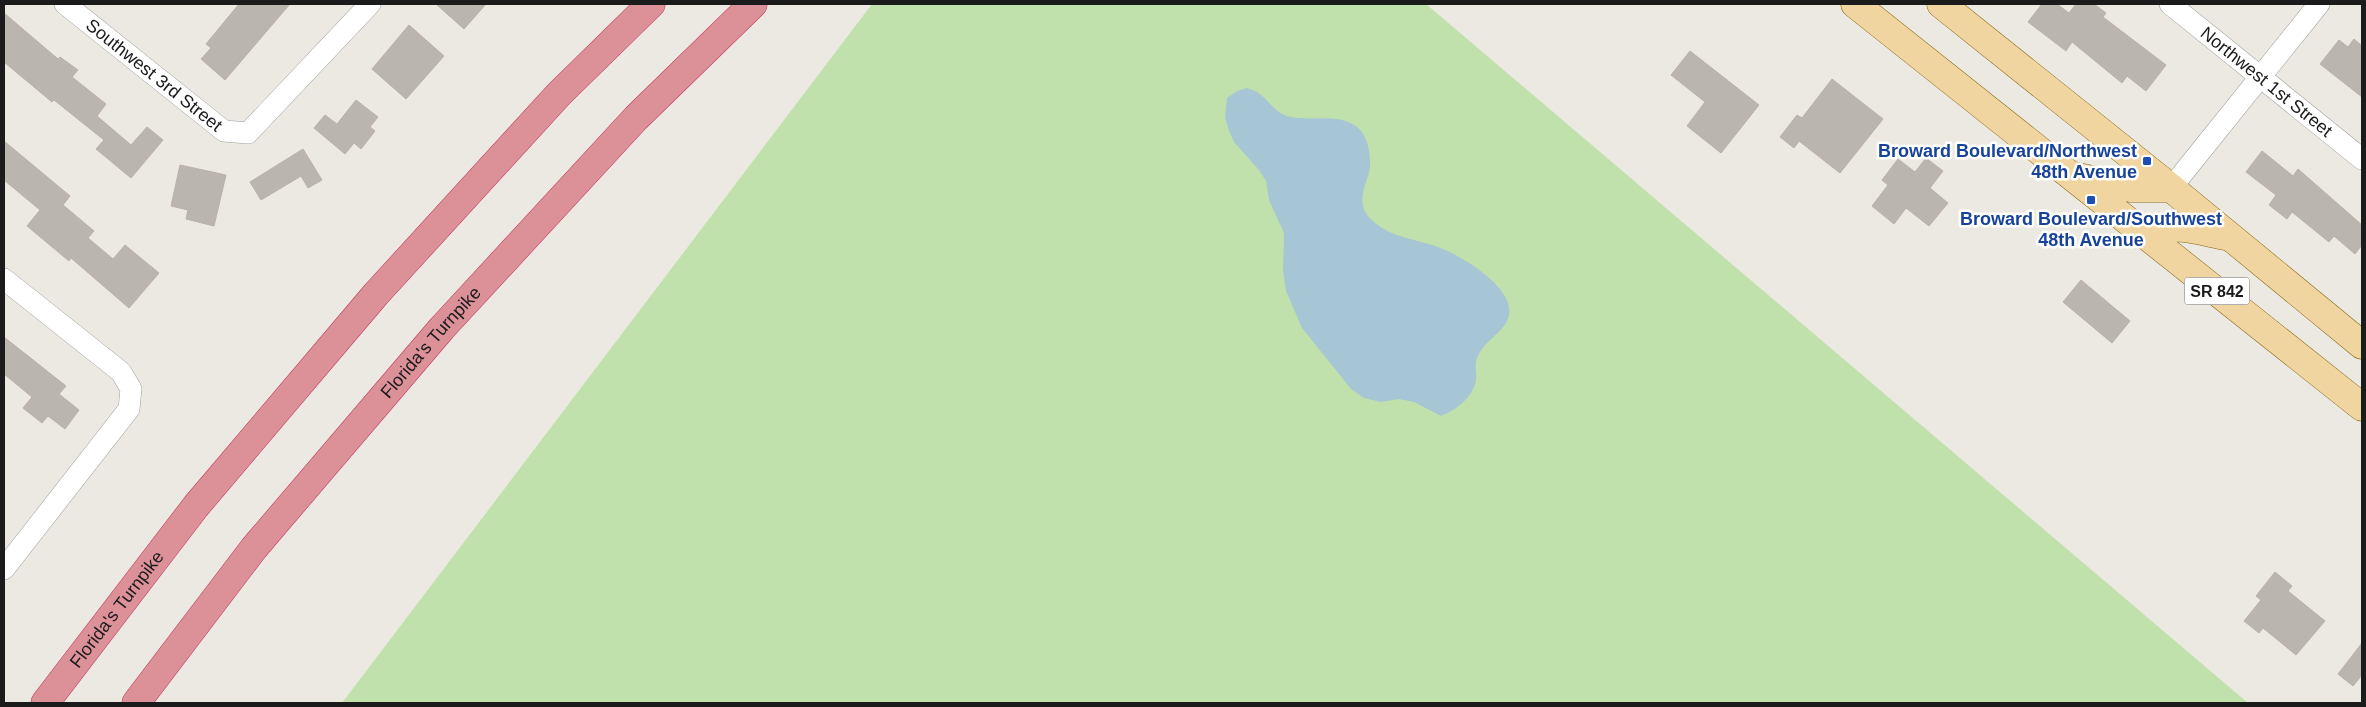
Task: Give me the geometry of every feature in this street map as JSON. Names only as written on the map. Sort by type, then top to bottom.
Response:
[{"type":"highway","name":"Florida's Turnpike","points":[[45,703],[196,506],[376,294],[559,94],[651,4]]},
{"type":"highway","name":"Florida's Turnpike","points":[[136,703],[254,548],[442,328],[636,118],[753,4]]},
{"type":"main road","name":"SR 842","points":[[1855,4],[2362,407]]},
{"type":"main road","name":"SR 842","points":[[1941,4],[2171,188],[2228,237],[2362,345]]},
{"type":"main road","points":[[2072,176],[2131,188],[2171,188]]},
{"type":"main road","points":[[2140,230],[2164,226],[2188,227],[2228,237]]},
{"type":"street","name":"Southwest 3rd Street","points":[[65,4],[224,131],[248,133],[370,4]]},
{"type":"street","name":"Northwest 1st Street","points":[[2170,4],[2362,159]]},
{"type":"street","points":[[2171,188],[2319,4]]},
{"type":"street","points":[[4,278],[120,372],[131,389],[129,409],[4,569]]},
{"type":"green space","points":[[872,4],[1426,4],[2248,703],[342,703]]},
{"type":"water","points":[[1247,88],[1259,94],[1286,116],[1336,119],[1347,121],[1356,126],[1363,134],[1369,152],[1370,170],[1362,200],[1368,216],[1376,224],[1394,234],[1433,245],[1464,260],[1488,276],[1498,286],[1509,308],[1508,319],[1482,349],[1477,358],[1475,386],[1472,392],[1453,410],[1441,416],[1414,402],[1399,399],[1381,402],[1364,398],[1351,389],[1302,328],[1286,291],[1283,271],[1284,233],[1269,200],[1266,181],[1259,170],[1234,142],[1225,118],[1227,98],[1237,91]]},
{"type":"building","points":[[239,4],[290,4],[225,80],[201,59],[211,48],[206,44]]},
{"type":"building","points":[[436,4],[486,4],[464,29]]},
{"type":"building","points":[[2042,4],[2057,4],[2069,13],[2076,4],[2094,4],[2106,13],[2103,17],[2166,65],[2146,91],[2127,76],[2122,83],[2072,42],[2066,51],[2028,22]]},
{"type":"building","points":[[4,13],[58,59],[60,57],[78,70],[72,77],[106,104],[97,116],[131,145],[147,127],[163,140],[131,178],[96,149],[104,140],[54,100],[52,102],[4,62]]},
{"type":"building","points":[[409,25],[444,56],[406,99],[372,69]]},
{"type":"building","points":[[2354,39],[2362,46],[2362,97],[2320,64],[2339,40],[2348,47]]},
{"type":"building","points":[[1690,51],[1759,105],[1721,153],[1687,126],[1705,102],[1671,75]]},
{"type":"building","points":[[1832,79],[1883,119],[1840,173],[1799,141],[1794,148],[1780,137],[1797,115],[1802,118]]},
{"type":"building","points":[[356,100],[378,117],[370,127],[375,131],[361,149],[354,143],[345,154],[314,128],[325,115],[337,124]]},
{"type":"building","points":[[4,141],[70,196],[63,205],[94,231],[88,238],[113,259],[125,245],[159,273],[129,308],[71,258],[69,261],[27,226],[40,210],[4,180]]},
{"type":"building","points":[[303,149],[322,180],[308,188],[301,176],[261,200],[250,182]]},
{"type":"building","points":[[2262,151],[2293,176],[2298,169],[2362,225],[2362,245],[2355,254],[2334,236],[2329,242],[2292,212],[2287,219],[2269,205],[2276,195],[2246,172]]},
{"type":"building","points":[[1926,158],[1943,171],[1930,188],[1948,203],[1929,226],[1906,208],[1894,224],[1872,206],[1888,185],[1882,180],[1898,159],[1915,172]]},
{"type":"building","points":[[180,165],[226,175],[214,226],[186,219],[188,210],[171,206]]},
{"type":"building","points":[[2081,280],[2130,321],[2112,343],[2063,302]]},
{"type":"building","points":[[4,337],[66,386],[59,394],[79,410],[65,429],[48,416],[42,423],[23,408],[32,397],[4,374]]},
{"type":"building","points":[[2275,572],[2292,586],[2288,591],[2325,621],[2296,655],[2263,628],[2259,633],[2244,621],[2261,600],[2256,596]]},
{"type":"building","points":[[2362,643],[2362,675],[2353,686],[2338,674]]},
{"type":"place","name":"Broward Boulevard/Northwest 48th Avenue","points":[[2147,161]]},
{"type":"place","name":"Broward Boulevard/Southwest 48th Avenue","points":[[2091,200]]}]
